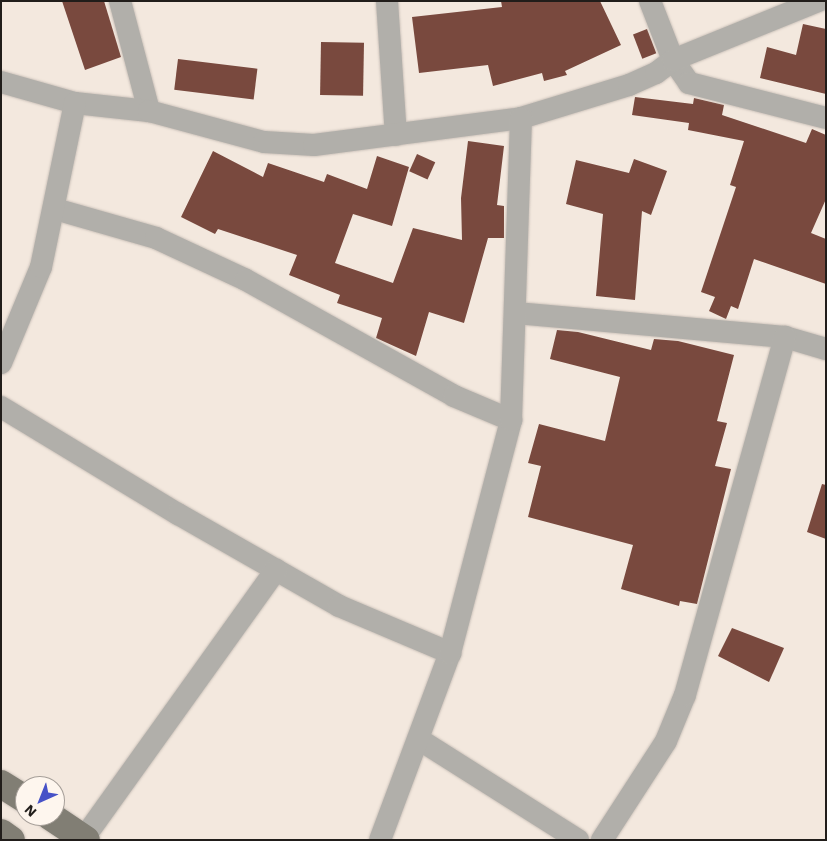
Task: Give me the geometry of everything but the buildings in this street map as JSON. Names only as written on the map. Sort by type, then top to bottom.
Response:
[{"type":"main road","points":[[1,784],[15,793]]},
{"type":"main road","points":[[65,826],[85,839]]},
{"type":"main road","points":[[1,833],[11,840]]},
{"type":"street","points":[[120,1],[149,111]]},
{"type":"street","points":[[387,1],[396,135]]},
{"type":"street","points":[[650,1],[673,60],[689,83],[826,118]]},
{"type":"street","points":[[1,82],[75,103],[149,111],[264,142],[287,145],[396,135],[521,118],[629,85],[656,73],[673,60],[818,1]]},
{"type":"street","points":[[1,363],[41,267],[55,209],[75,103]]},
{"type":"street","points":[[380,840],[420,740],[450,653],[511,420],[521,118]]},
{"type":"street","points":[[55,209],[156,238],[246,280],[454,396],[511,420]]},
{"type":"street","points":[[516,313],[785,337],[826,349]]},
{"type":"street","points":[[602,840],[666,740],[686,695],[785,337]]},
{"type":"street","points":[[1,407],[339,606],[450,653]]},
{"type":"street","points":[[85,839],[276,570]]},
{"type":"street","points":[[420,740],[578,840]]}]
